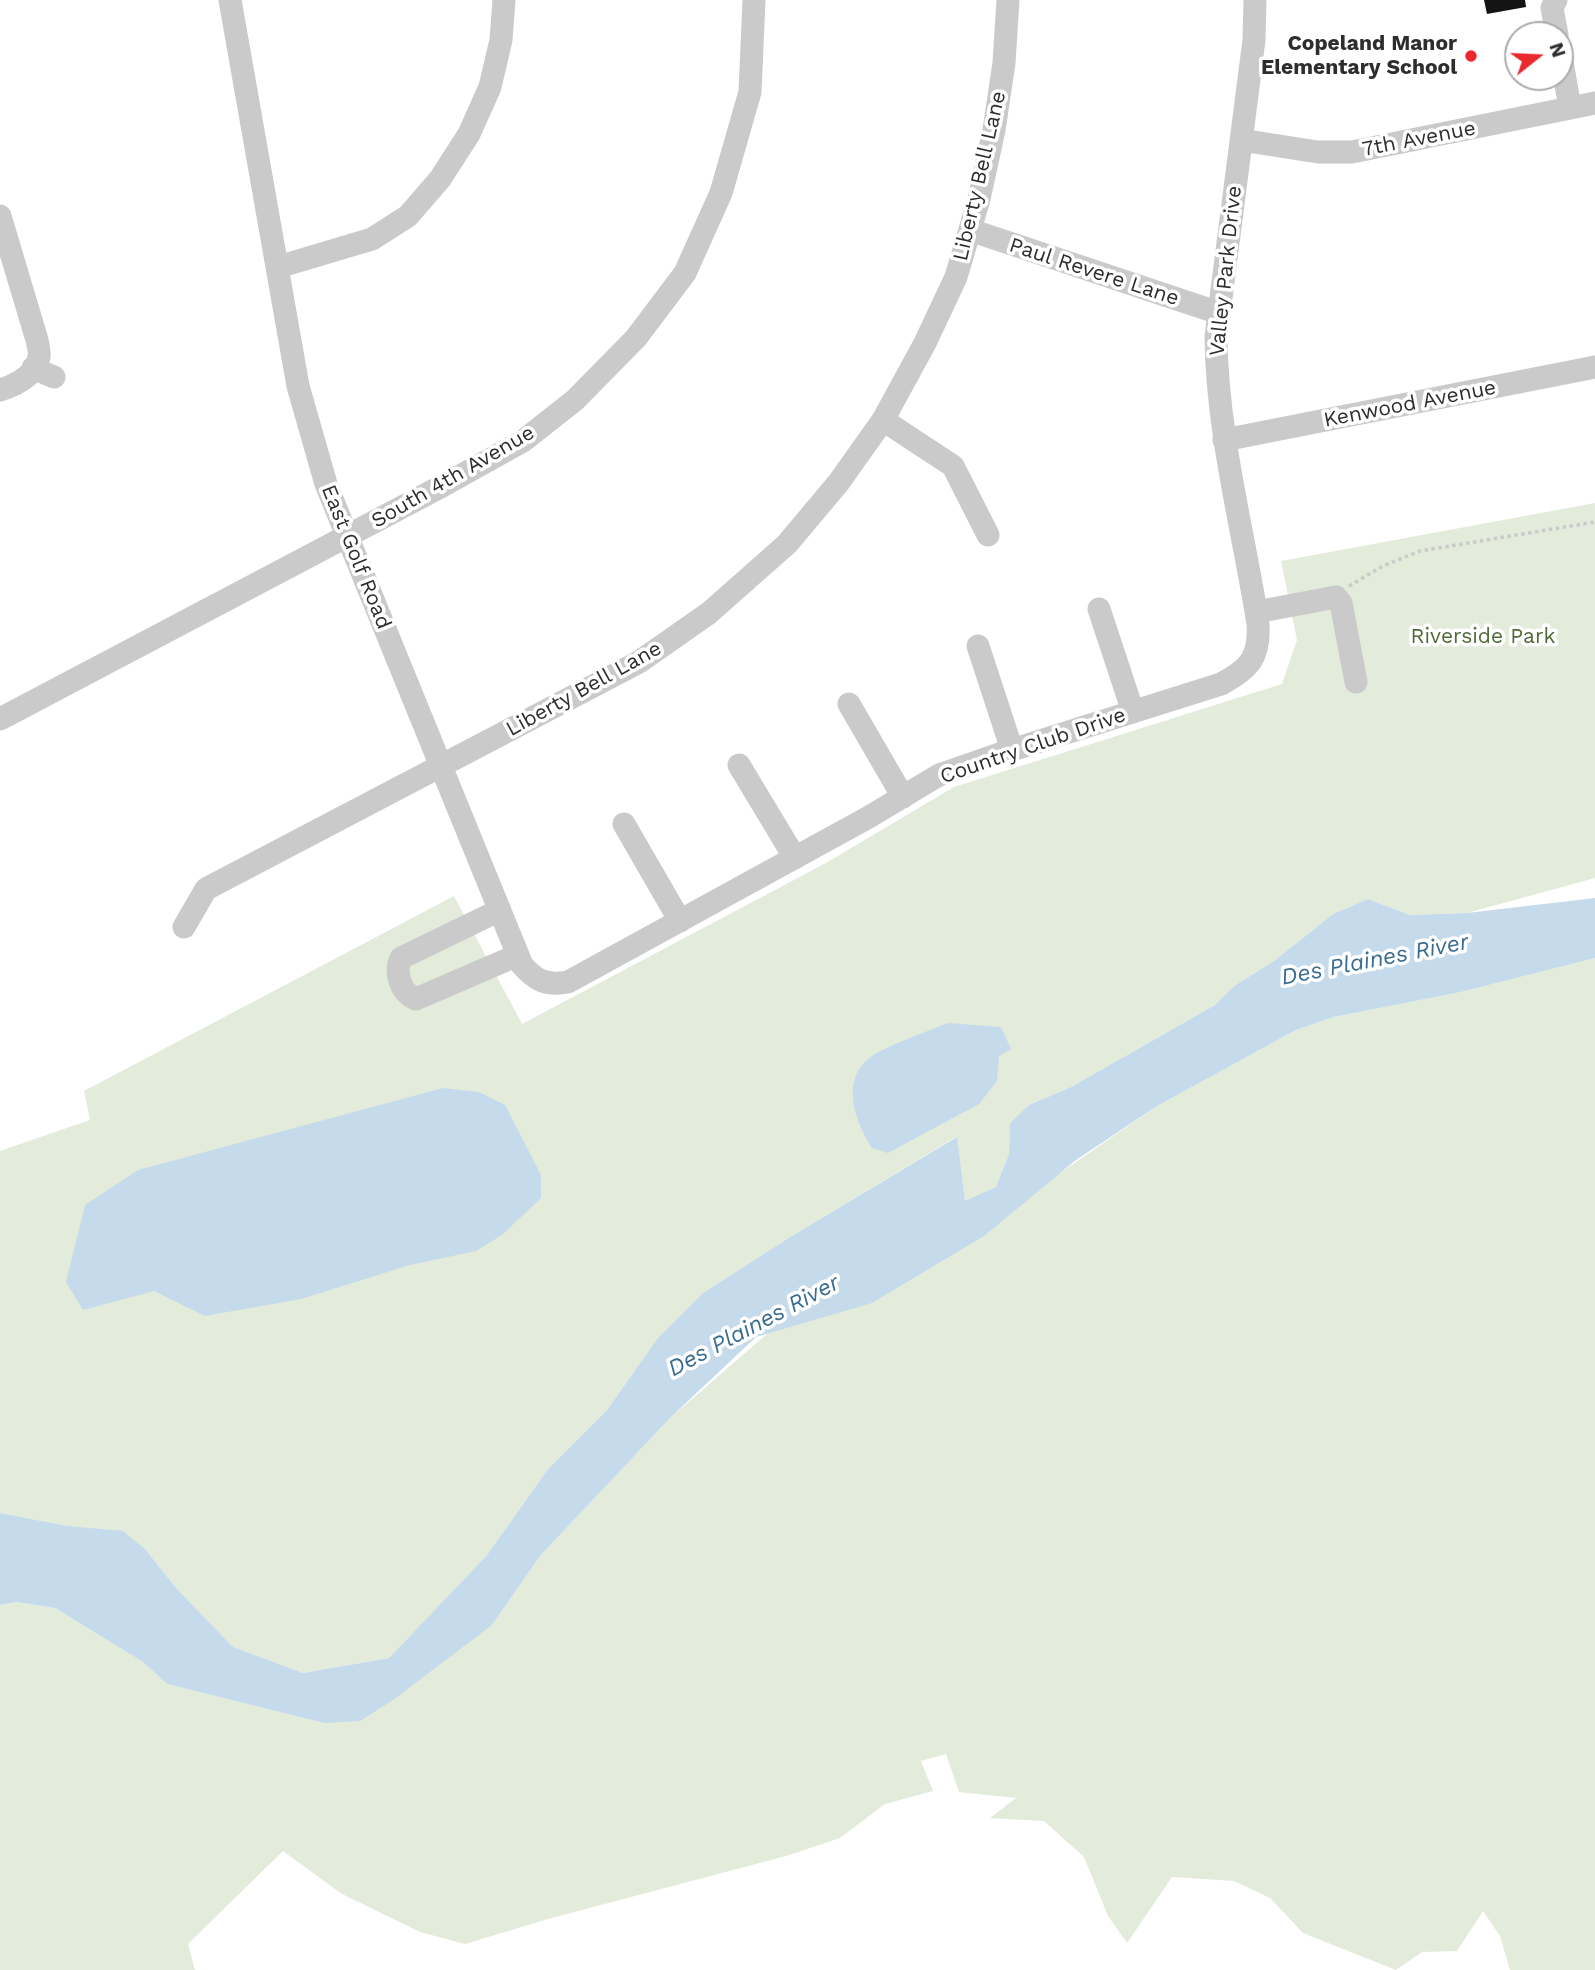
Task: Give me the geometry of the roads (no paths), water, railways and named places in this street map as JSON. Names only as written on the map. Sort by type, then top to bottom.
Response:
[{"type":"street","name":"East Golf Road","points":[[230,0],[298,386],[326,484],[522,965],[533,977],[554,985],[568,982],[638,944]]},
{"type":"street","points":[[278,267],[373,239],[408,216],[440,179],[469,134],[490,86],[501,40],[504,0]]},
{"type":"street","name":"South 4th Avenue","points":[[0,719],[523,441],[575,400],[636,338],[685,273],[721,193],[750,92],[754,0]]},
{"type":"street","name":"Liberty Bell Lane","points":[[184,928],[206,889],[639,662],[709,613],[787,544],[839,482],[883,420],[925,343],[956,277],[995,130],[1004,63],[1008,0]]},
{"type":"street","name":"Valley Park Drive","points":[[1255,0],[1254,40],[1216,337],[1216,382],[1257,618]]},
{"type":"street","points":[[1554,21],[1552,8],[1556,0]]},
{"type":"street","points":[[1567,91],[1570,108]]},
{"type":"street","name":"7th Avenue","points":[[1241,141],[1318,152],[1352,152],[1595,103]]},
{"type":"street","points":[[0,216],[37,340],[44,373],[0,390]]},
{"type":"street","name":"Paul Revere Lane","points":[[970,230],[1219,313]]},
{"type":"street","name":"Kenwood Avenue","points":[[1224,440],[1595,367]]},
{"type":"street","points":[[883,420],[953,466],[988,536]]},
{"type":"street","points":[[1257,618],[1336,597],[1342,603],[1356,682]]},
{"type":"street","points":[[1100,609],[1133,712]]},
{"type":"street","name":"Country Club Drive","points":[[638,944],[939,775],[1220,684],[1242,673],[1254,657],[1259,638],[1257,618]]},
{"type":"street","points":[[978,646],[1012,750]]},
{"type":"street","points":[[849,704],[903,797]]},
{"type":"street","points":[[739,765],[795,858]]},
{"type":"street","points":[[624,824],[680,921]]},
{"type":"street","points":[[500,910],[401,958],[398,971],[401,985],[407,994],[416,999],[518,955]]},
{"type":"water","name":"Des Plaines River","points":[[1595,898],[1595,958],[1461,992],[1334,1017],[1296,1030],[1157,1106],[1076,1160],[984,1236],[872,1303],[756,1337],[670,1418],[540,1556],[492,1625],[393,1700],[360,1721],[324,1723],[167,1684],[143,1662],[55,1608],[16,1602],[0,1605],[0,1513],[68,1526],[123,1531],[145,1549],[177,1589],[233,1647],[303,1673],[389,1658],[487,1555],[548,1469],[607,1410],[657,1339],[703,1293],[790,1237],[957,1137],[965,1201],[996,1187],[1009,1154],[1010,1123],[1029,1105],[1071,1087],[1215,1005],[1234,986],[1274,961],[1333,914],[1368,899],[1410,915],[1467,913]]},
{"type":"water","points":[[948,1023],[1001,1027],[1011,1049],[999,1056],[997,1081],[979,1104],[888,1153],[872,1148],[856,1115],[854,1103],[853,1091],[859,1069],[868,1059],[884,1049]]},
{"type":"water","points":[[443,1088],[479,1092],[505,1105],[541,1175],[541,1198],[502,1235],[476,1251],[410,1265],[301,1299],[205,1316],[154,1291],[83,1310],[66,1282],[85,1205],[138,1170]]},
{"type":"place","name":"Copeland Manor Elementary School","points":[[1471,56]]},
{"type":"park label","name":"Riverside Park","points":[[1483,637]]}]
